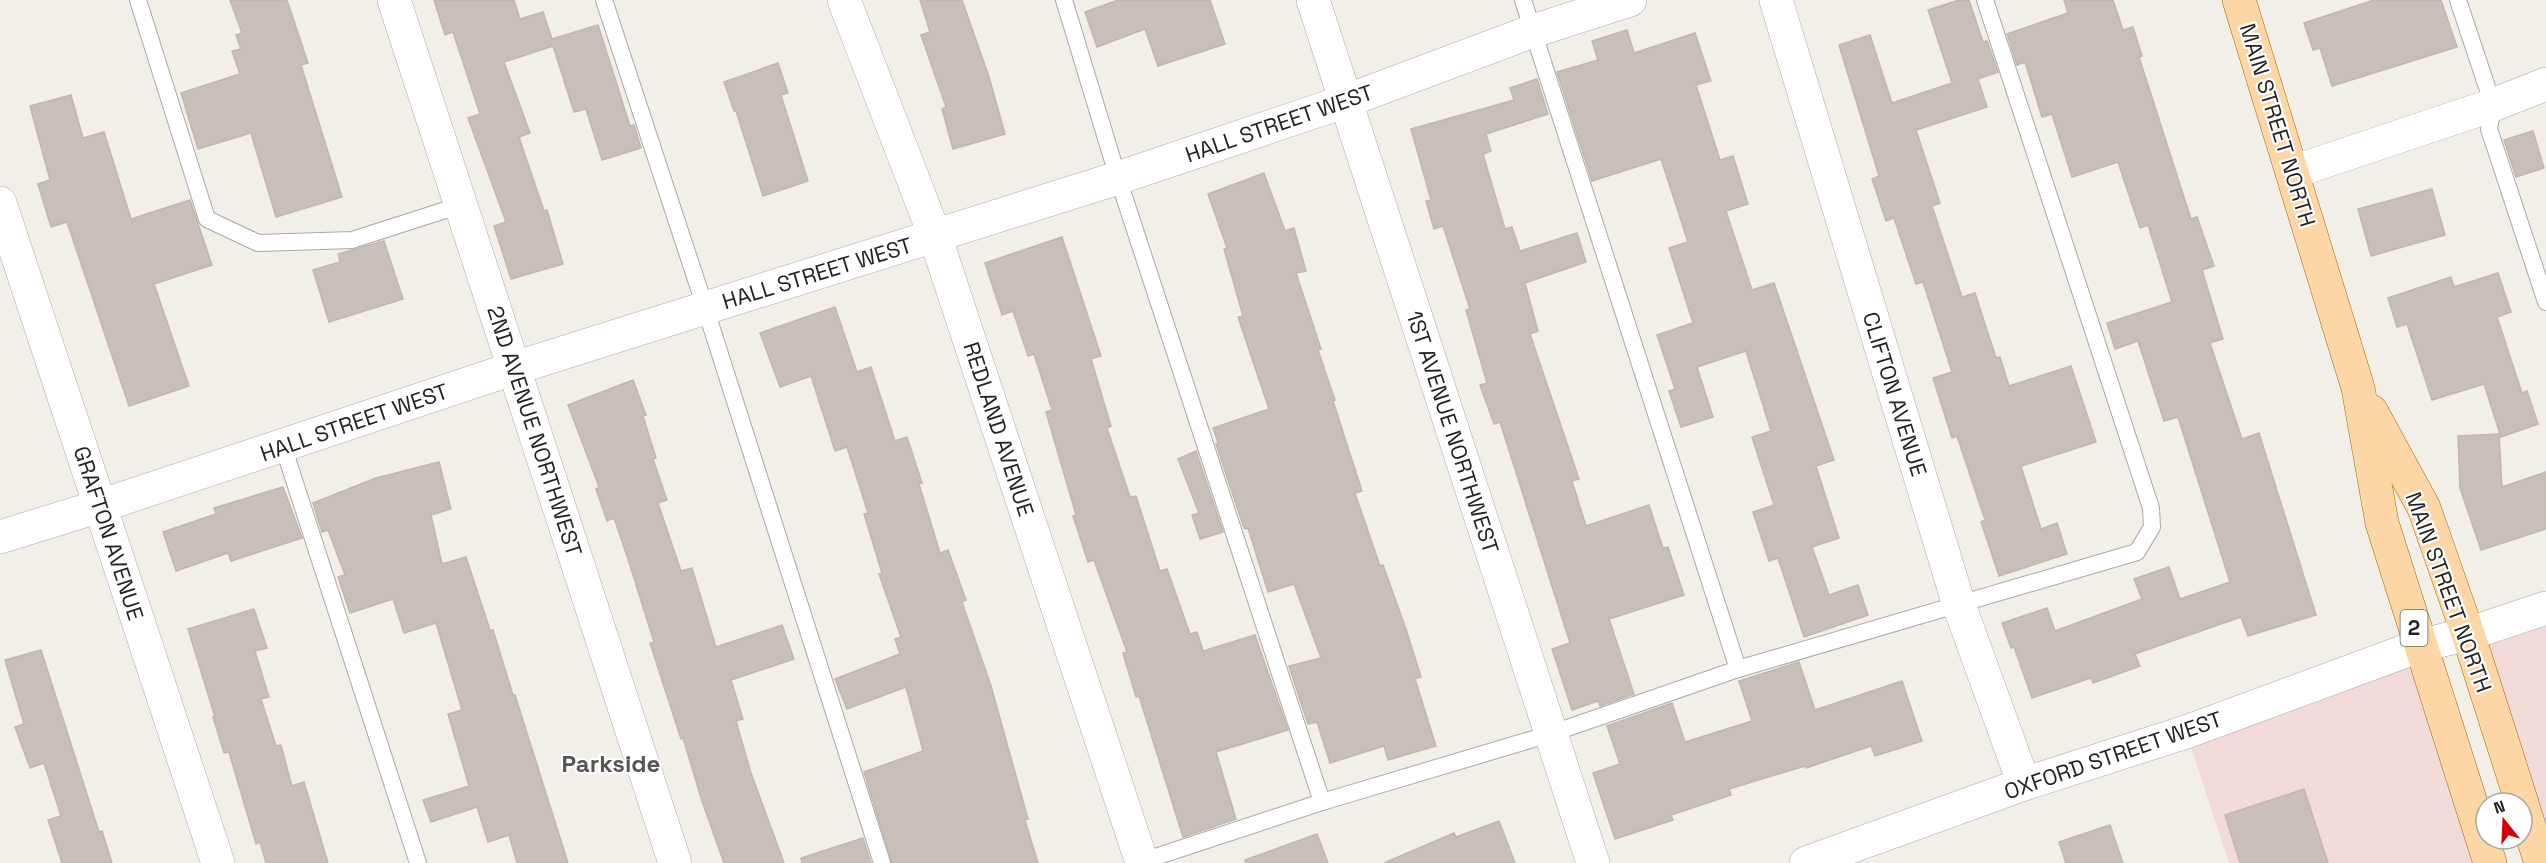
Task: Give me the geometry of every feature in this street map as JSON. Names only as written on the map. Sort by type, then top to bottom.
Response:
[{"type":"main road","name":"MAIN STREET NORTH","points":[[2239,0],[2358,388],[2382,523],[2419,646],[2490,863]]},
{"type":"main road","name":"MAIN STREET NORTH","points":[[2358,388],[2424,508],[2468,634],[2518,791]]},
{"type":"main road","name":"MAIN STREET NORTH","points":[[2534,841],[2541,863]]},
{"type":"street","name":"2ND AVENUE NORTHWEST","points":[[394,0],[675,863]]},
{"type":"street","name":"REDLAND AVENUE","points":[[844,0],[935,236],[1140,862]]},
{"type":"street","name":"1ST AVENUE NORTHWEST","points":[[1313,0],[1593,863]]},
{"type":"street","name":"HALL STREET WEST","points":[[0,537],[515,368],[1118,178],[1346,101],[1533,31],[1630,0]]},
{"type":"street","name":"CLIFTON AVENUE","points":[[1776,0],[1959,604],[2024,784]]},
{"type":"street","points":[[2293,172],[2493,105],[2546,84]]},
{"type":"street","name":"GRAFTON AVENUE","points":[[0,203],[218,863]]},
{"type":"street","name":"OXFORD STREET WEST","points":[[1806,863],[2024,784],[2186,732],[2419,646],[2468,634],[2546,608]]},
{"type":"lane","points":[[138,0],[207,219],[258,243],[352,240],[461,205]]},
{"type":"lane","points":[[603,0],[705,307],[882,863]]},
{"type":"lane","points":[[1064,0],[1118,178],[1322,802]]},
{"type":"lane","points":[[1523,0],[1738,669]]},
{"type":"lane","points":[[1140,862],[1322,802],[1550,734],[1738,669],[2138,552],[2152,528],[2151,508],[1985,0]]},
{"type":"lane","points":[[2458,0],[2493,105],[2488,129],[2546,302]]},
{"type":"lane","points":[[283,446],[418,863]]},
{"type":"shaded area","points":[[2546,608],[2546,863],[2534,828],[2534,791],[2521,791],[2468,634]]},
{"type":"shaded area","points":[[2419,646],[2474,814],[2474,851],[2486,851],[2490,863],[2229,863],[2186,732]]},
{"type":"building","points":[[230,0],[287,0],[308,63],[301,65],[342,197],[276,217],[251,133],[198,149],[181,93],[240,74],[232,51],[241,49],[236,35],[242,33]]},
{"type":"building","points":[[434,0],[514,0],[520,19],[543,12],[552,39],[598,25],[630,126],[634,125],[641,148],[602,160],[586,109],[574,112],[553,46],[504,62],[530,133],[519,137],[544,211],[547,210],[563,264],[511,279],[494,226],[506,222],[468,118],[480,114],[453,32],[445,35]]},
{"type":"building","points":[[920,0],[962,0],[989,77],[1005,134],[953,149],[942,109],[946,107],[921,35],[930,32]]},
{"type":"building","points":[[1118,0],[1210,0],[1225,44],[1158,66],[1145,29],[1097,47],[1085,12]]},
{"type":"building","points":[[1959,0],[1969,0],[1983,42],[1987,41],[1998,72],[1978,79],[1987,107],[1916,130],[1940,203],[1932,206],[1962,297],[1975,293],[1996,358],[2000,357],[2009,386],[2071,366],[2096,442],[2021,466],[2041,529],[2057,523],[2067,554],[1999,576],[1981,522],[1985,520],[1957,436],[1952,438],[1933,378],[1952,372],[1923,282],[1916,284],[1894,218],[1886,221],[1872,179],[1879,176],[1839,45],[1870,35],[1892,103],[1952,83],[1928,10]]},
{"type":"building","points":[[2064,0],[2113,0],[2123,30],[2133,27],[2142,56],[2139,57],[2191,219],[2197,217],[2214,266],[2202,270],[2223,339],[2210,343],[2242,439],[2259,433],[2316,615],[2248,636],[2241,617],[2135,654],[2140,666],[2093,683],[2091,678],[2032,698],[2014,647],[2011,648],[2002,623],[2047,608],[2055,631],[2142,599],[2134,579],[2169,567],[2180,599],[2230,582],[2178,417],[2164,421],[2138,341],[2115,349],[2107,323],[2172,302],[2148,225],[2140,228],[2118,162],[2072,177],[2052,114],[2042,117],[2025,62],[2017,65],[2007,34],[2068,13]]},
{"type":"building","points":[[2374,0],[2441,0],[2457,47],[2332,86],[2320,48],[2313,50],[2304,23]]},
{"type":"building","points":[[1627,30],[1634,53],[1695,33],[1711,81],[1696,85],[1720,160],[1733,156],[1748,204],[1726,211],[1752,290],[1774,283],[1834,460],[1816,466],[1839,538],[1812,547],[1829,595],[1858,585],[1868,615],[1804,637],[1778,558],[1769,561],[1753,512],[1774,505],[1752,437],[1771,431],[1746,351],[1697,367],[1713,417],[1681,427],[1669,391],[1675,389],[1657,335],[1693,323],[1669,248],[1688,242],[1661,159],[1592,181],[1557,72],[1598,60],[1592,41]]},
{"type":"building","points":[[778,63],[788,93],[781,95],[808,181],[763,196],[736,111],[734,111],[724,82]]},
{"type":"building","points":[[1537,79],[1548,114],[1486,134],[1491,151],[1483,154],[1505,229],[1512,227],[1520,251],[1577,233],[1586,262],[1525,283],[1538,331],[1530,334],[1579,479],[1572,481],[1586,526],[1649,505],[1663,548],[1668,547],[1684,595],[1609,619],[1634,694],[1600,706],[1598,701],[1572,710],[1552,649],[1570,643],[1500,422],[1494,424],[1480,385],[1487,383],[1466,310],[1470,309],[1443,226],[1434,229],[1426,201],[1431,200],[1411,129],[1514,100],[1510,88]]},
{"type":"building","points":[[71,95],[83,138],[104,132],[131,219],[190,200],[212,265],[154,284],[189,386],[129,406],[67,222],[51,227],[38,184],[50,180],[30,106]]},
{"type":"building","points":[[2533,131],[2544,168],[2516,177],[2504,140]]},
{"type":"building","points":[[1264,173],[1285,231],[1294,228],[1306,271],[1296,273],[1321,349],[1318,350],[1362,491],[1355,493],[1380,566],[1383,565],[1407,632],[1421,677],[1415,679],[1436,746],[1388,760],[1384,746],[1330,763],[1317,722],[1308,724],[1289,666],[1321,658],[1294,584],[1268,592],[1248,528],[1245,529],[1243,525],[1216,444],[1218,443],[1213,428],[1269,409],[1238,317],[1243,316],[1224,249],[1227,248],[1208,194]]},
{"type":"building","points":[[2432,189],[2445,235],[2371,256],[2358,209]]},
{"type":"building","points":[[1062,237],[1101,356],[1091,359],[1111,426],[1107,428],[1130,497],[1136,496],[1160,571],[1167,569],[1190,634],[1197,632],[1203,651],[1255,635],[1288,730],[1216,752],[1236,819],[1183,837],[1139,696],[1136,697],[1123,653],[1127,652],[1094,560],[1088,562],[1073,516],[1076,515],[1046,412],[1052,410],[1034,354],[1028,356],[1013,311],[1002,315],[985,263]]},
{"type":"building","points":[[384,241],[403,299],[329,322],[313,270],[340,262],[338,254]]},
{"type":"building","points":[[2498,273],[2511,312],[2497,317],[2522,393],[2527,391],[2538,424],[2501,437],[2484,384],[2432,400],[2407,324],[2397,327],[2388,298],[2451,277],[2454,287]]},
{"type":"building","points":[[835,307],[857,372],[871,367],[895,441],[907,437],[922,483],[919,484],[940,553],[948,550],[966,600],[962,602],[991,686],[1038,863],[892,863],[864,772],[923,751],[906,687],[847,709],[835,679],[900,654],[895,639],[901,637],[879,574],[882,573],[864,514],[868,513],[847,447],[835,451],[811,376],[780,387],[760,333]]},
{"type":"building","points":[[633,380],[646,415],[643,416],[656,458],[653,459],[667,500],[658,503],[681,571],[692,568],[716,647],[782,625],[794,659],[731,680],[743,719],[736,721],[751,773],[784,863],[724,863],[650,643],[654,642],[627,556],[614,518],[607,521],[596,489],[599,487],[568,405]]},
{"type":"building","points":[[2499,434],[2502,487],[2546,472],[2546,529],[2481,550],[2460,488],[2458,436]]},
{"type":"building","points":[[1196,451],[1223,532],[1200,539],[1192,515],[1199,513],[1178,459]]},
{"type":"building","points":[[439,462],[451,509],[431,515],[442,564],[466,557],[490,630],[493,630],[513,695],[515,695],[568,863],[517,863],[509,835],[488,842],[477,807],[431,822],[423,800],[469,786],[448,714],[462,710],[436,623],[404,633],[393,599],[350,613],[338,577],[345,575],[328,530],[322,532],[313,503],[376,478]]},
{"type":"building","points":[[283,487],[302,538],[231,561],[228,553],[176,571],[163,532],[216,514],[214,508]]},
{"type":"building","points":[[254,609],[267,648],[255,651],[269,697],[261,699],[276,746],[281,745],[292,786],[304,782],[328,863],[266,863],[260,842],[256,844],[229,752],[224,753],[213,717],[215,717],[188,629]]},
{"type":"building","points":[[41,650],[99,832],[102,831],[112,863],[62,863],[48,820],[61,816],[44,763],[30,768],[15,727],[24,724],[5,660]]},
{"type":"building","points":[[1799,662],[1815,710],[1902,681],[1922,741],[1875,756],[1871,746],[1806,768],[1805,766],[1729,789],[1731,795],[1671,815],[1673,820],[1615,839],[1593,773],[1620,764],[1607,726],[1672,703],[1685,742],[1752,721],[1739,681]]},
{"type":"building","points":[[2304,789],[2328,863],[2240,863],[2225,815]]},
{"type":"building","points":[[1499,821],[1515,863],[1384,863],[1454,833],[1456,837]]},
{"type":"building","points":[[2110,825],[2123,863],[2066,863],[2059,842]]},
{"type":"building","points":[[1317,834],[1328,863],[1246,863],[1245,860]]},
{"type":"building","points":[[863,838],[871,863],[802,863],[801,858]]},
{"type":"district","name":"Parkside","points":[[611,764]]}]
